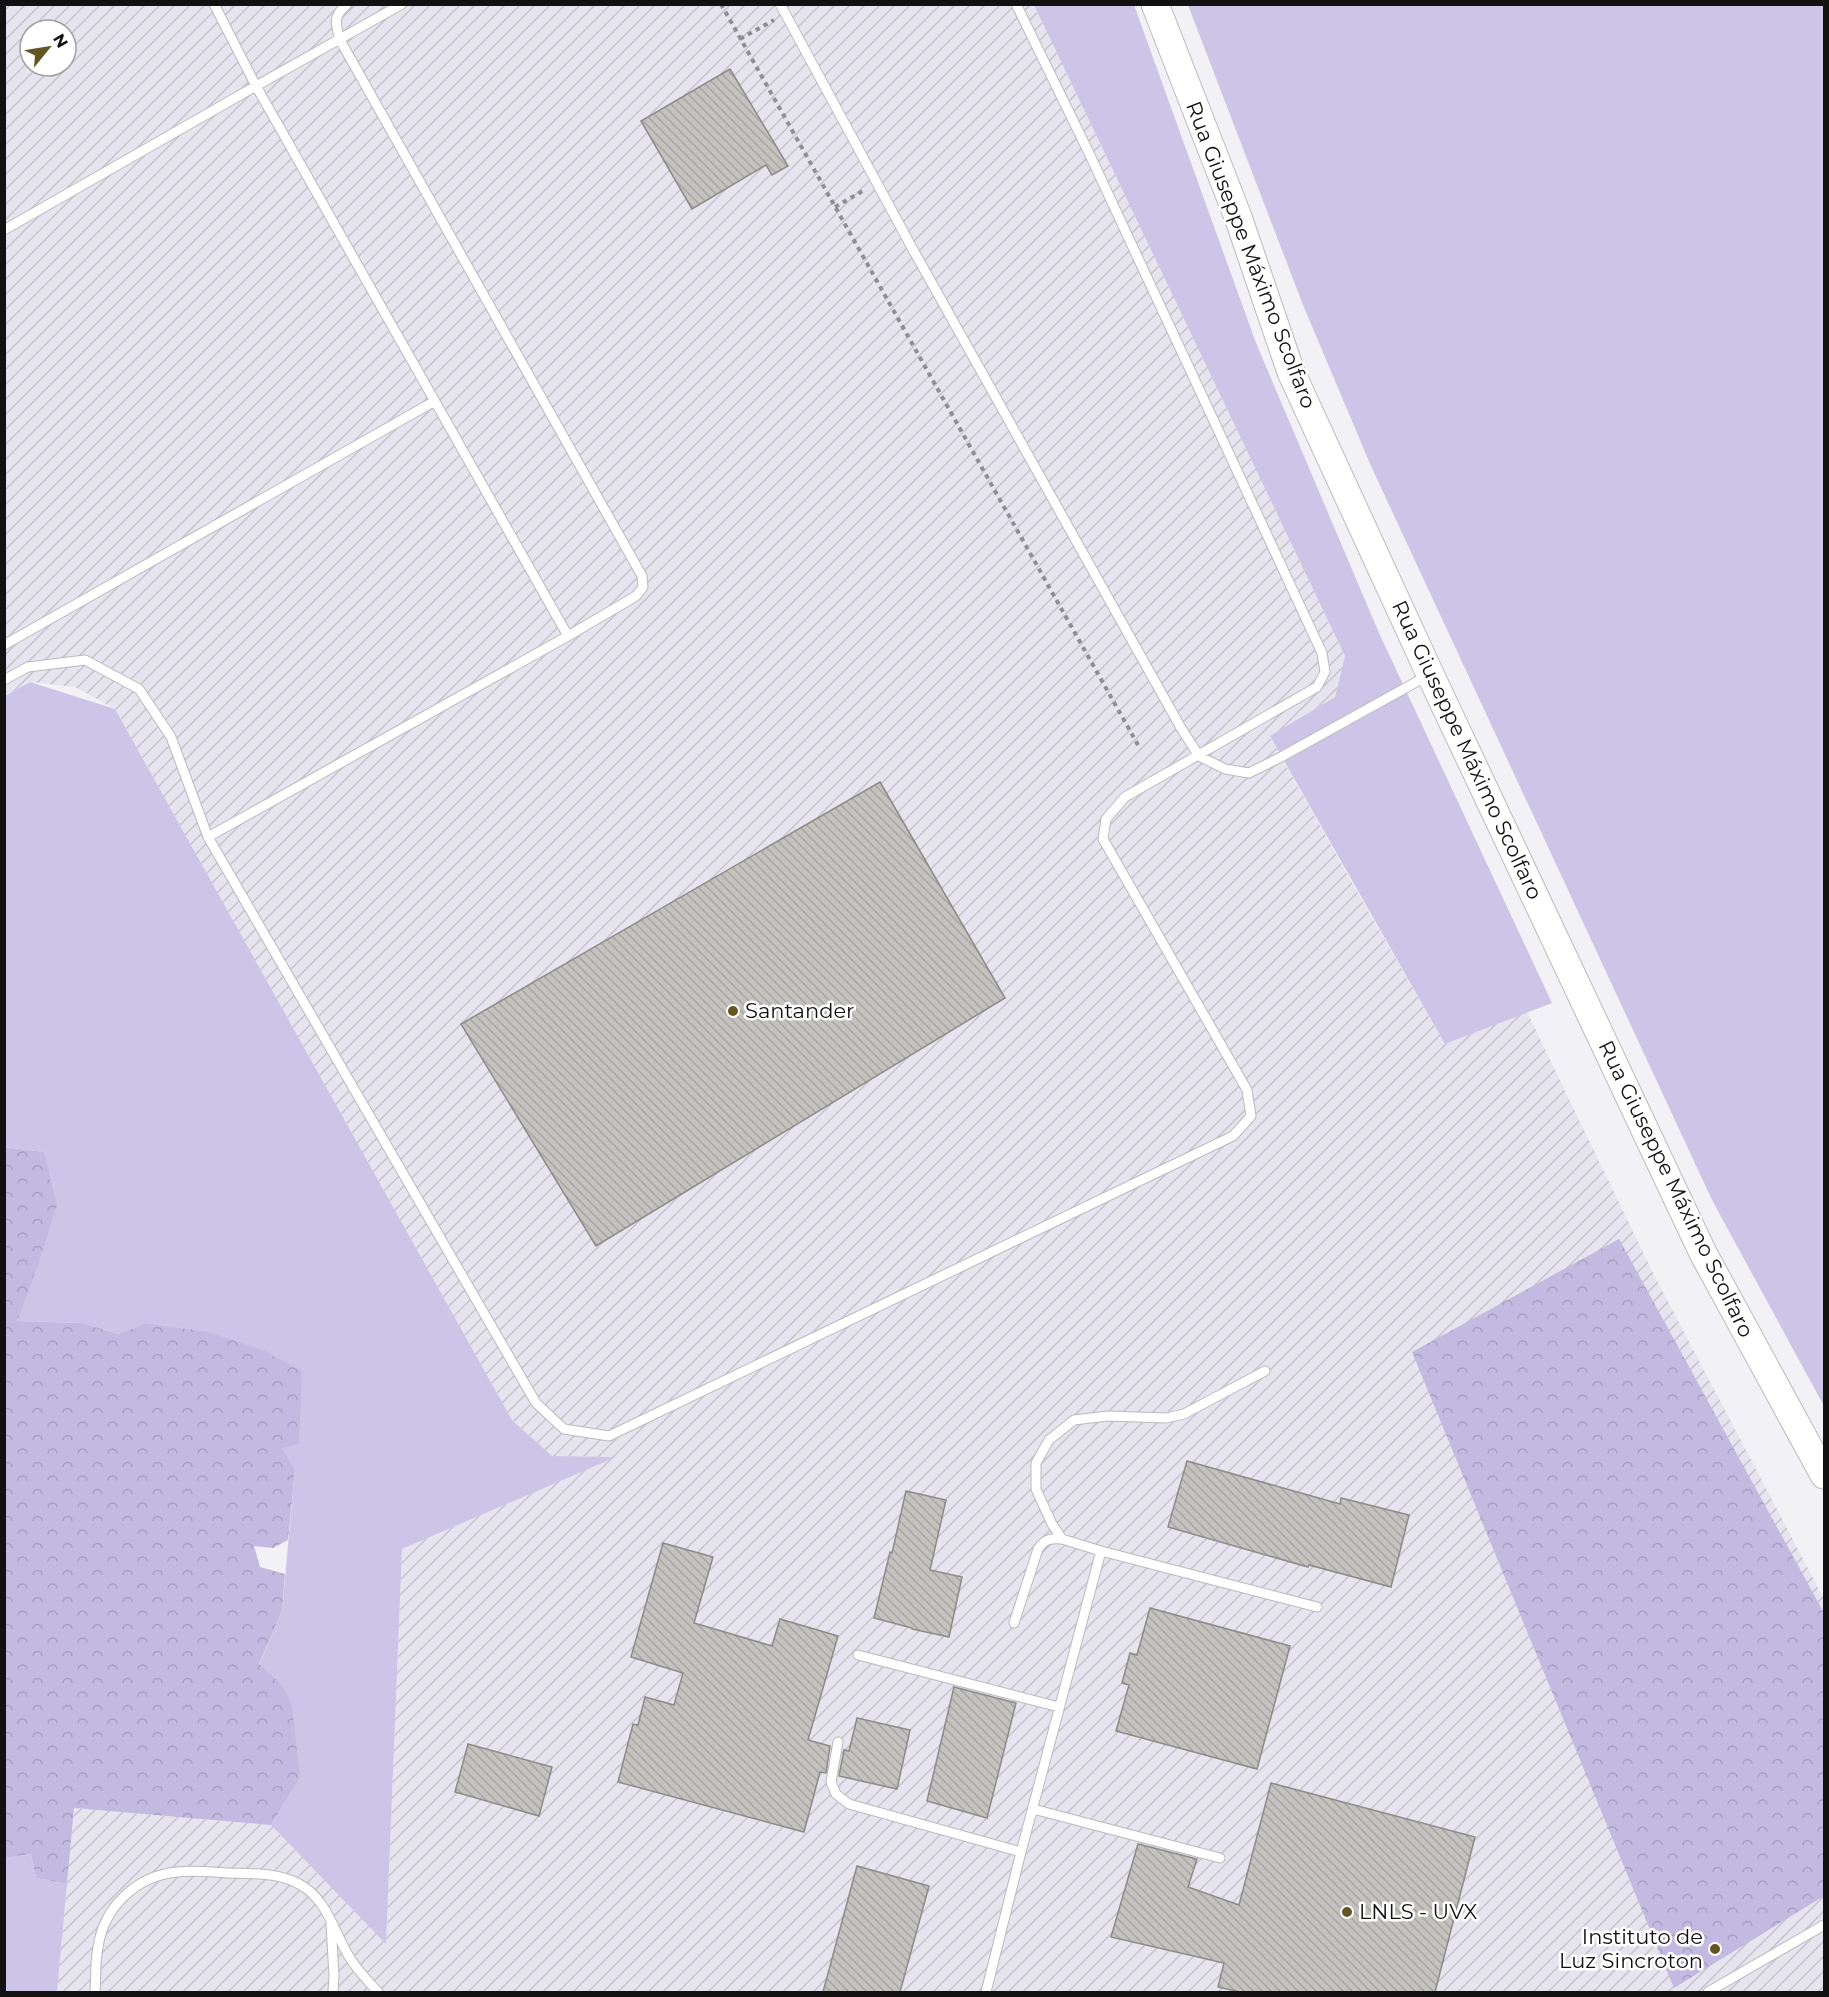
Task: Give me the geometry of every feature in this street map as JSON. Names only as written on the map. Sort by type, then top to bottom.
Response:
[{"type":"main road","name":"Rua Giuseppe Máximo Scolfaro","points":[[1155,4],[1238,217],[1292,372],[1430,674],[1703,1253],[1824,1475]]},
{"type":"lane","points":[[214,4],[256,86],[568,636]]},
{"type":"lane","points":[[208,837],[568,636],[636,596],[643,587],[642,576],[339,40],[335,25],[338,12],[347,4]]},
{"type":"lane","points":[[4,230],[402,4]]},
{"type":"lane","points":[[4,680],[28,667],[85,660],[139,688],[171,737],[208,837],[536,1403],[564,1429],[609,1436],[1233,1136],[1251,1116],[1247,1090],[1103,839],[1106,819],[1125,797],[1317,687],[1324,672],[1322,653],[1089,153],[1016,4]]},
{"type":"lane","points":[[783,9],[877,183],[1181,728],[1199,756],[1225,769],[1249,773],[1430,674]]},
{"type":"lane","points":[[4,645],[435,401]]},
{"type":"lane","points":[[1062,1539],[1052,1524],[1036,1490],[1036,1463],[1049,1440],[1074,1420],[1108,1416],[1166,1418],[1184,1414],[1265,1371]]},
{"type":"lane","points":[[1014,1623],[1038,1549],[1050,1538],[1062,1539],[1317,1607]]},
{"type":"lane","points":[[986,1992],[1101,1551]]},
{"type":"lane","points":[[858,1655],[1059,1707]]},
{"type":"lane","points":[[838,1742],[831,1782],[836,1794],[849,1804],[1021,1852]]},
{"type":"lane","points":[[1033,1809],[1220,1858]]},
{"type":"lane","points":[[95,1992],[98,1946],[106,1918],[115,1904],[129,1891],[152,1878],[176,1872],[270,1875],[299,1884],[319,1900],[331,1918],[356,1968],[378,1992]]},
{"type":"lane","points":[[331,1918],[333,1992]]},
{"type":"lane","points":[[1708,1992],[1824,1925]]},
{"type":"path","points":[[721,4],[1138,745]]},
{"type":"path","points":[[740,39],[783,9]]},
{"type":"path","points":[[835,207],[877,183]]},
{"type":"shaded area","points":[[5,5],[1034,5],[1345,656],[1335,697],[1270,737],[1445,1044],[1527,1012],[1653,1273],[1824,1599],[1824,1992],[57,1992],[74,1808],[271,1825],[386,1943],[402,1549],[614,1457],[552,1456],[512,1420],[115,709],[75,687],[30,682],[5,696]]},
{"type":"shaded area","points":[[1034,5],[1134,5],[1256,343],[1379,633],[1552,1003],[1445,1044],[1270,736],[1335,697],[1345,656]]},
{"type":"shaded area","points":[[1188,5],[1824,5],[1824,1406],[1712,1200],[1371,466],[1303,305]]},
{"type":"shaded area","points":[[30,682],[115,709],[512,1420],[552,1456],[616,1457],[402,1549],[386,1944],[271,1825],[300,1778],[281,1684],[259,1665],[282,1611],[295,1469],[282,1448],[302,1371],[204,1331],[145,1323],[118,1334],[83,1323],[17,1321],[44,1152],[5,1147],[5,696]]},
{"type":"shaded area","points":[[31,1854],[36,1878],[67,1884],[57,1992],[5,1992],[4,1858]]},
{"type":"green space","points":[[4,1147],[44,1152],[57,1205],[17,1321],[83,1323],[118,1334],[145,1323],[204,1331],[263,1350],[302,1371],[299,1444],[282,1448],[295,1469],[288,1540],[273,1548],[254,1546],[260,1567],[285,1574],[282,1611],[259,1664],[281,1684],[292,1706],[300,1778],[271,1825],[74,1808],[67,1884],[36,1878],[31,1854],[5,1858]]},
{"type":"green space","points":[[1619,1239],[1824,1613],[1824,1896],[1674,1988],[1412,1352]]},
{"type":"building","points":[[730,69],[788,166],[772,175],[766,165],[692,209],[641,121]]},
{"type":"building","name":"Santander","points":[[880,782],[1005,998],[596,1246],[461,1024]]},
{"type":"building","points":[[1187,1461],[1340,1504],[1341,1498],[1409,1515],[1391,1587],[1309,1565],[1308,1567],[1168,1527]]},
{"type":"building","points":[[906,1491],[946,1500],[930,1570],[962,1577],[949,1637],[874,1618]]},
{"type":"building","points":[[663,1543],[713,1557],[694,1623],[772,1646],[780,1619],[838,1636],[808,1740],[830,1746],[826,1773],[820,1772],[804,1832],[618,1782],[633,1724],[638,1725],[645,1697],[674,1705],[683,1673],[631,1657]]},
{"type":"building","points":[[1150,1608],[1290,1646],[1257,1769],[1116,1731],[1129,1685],[1122,1683],[1130,1653],[1137,1655]]},
{"type":"building","points":[[954,1687],[1016,1703],[987,1818],[927,1801]]},
{"type":"building","points":[[857,1718],[910,1730],[897,1789],[839,1776],[844,1750],[849,1751]]},
{"type":"building","points":[[468,1744],[552,1767],[539,1816],[455,1792]]},
{"type":"building","name":"LNLS - UVX","points":[[1271,1783],[1475,1837],[1435,1992],[1240,1992],[1218,1987],[1224,1963],[1111,1937],[1138,1844],[1197,1859],[1188,1887],[1239,1905]]},
{"type":"building","points":[[857,1866],[929,1886],[900,1992],[823,1992]]},
{"type":"place","name":"Santander","points":[[733,1011]]},
{"type":"place","name":"LNLS - UVX","points":[[1347,1912]]},
{"type":"place","name":"Instituto de Luz Sincroton","points":[[1715,1949]]}]
